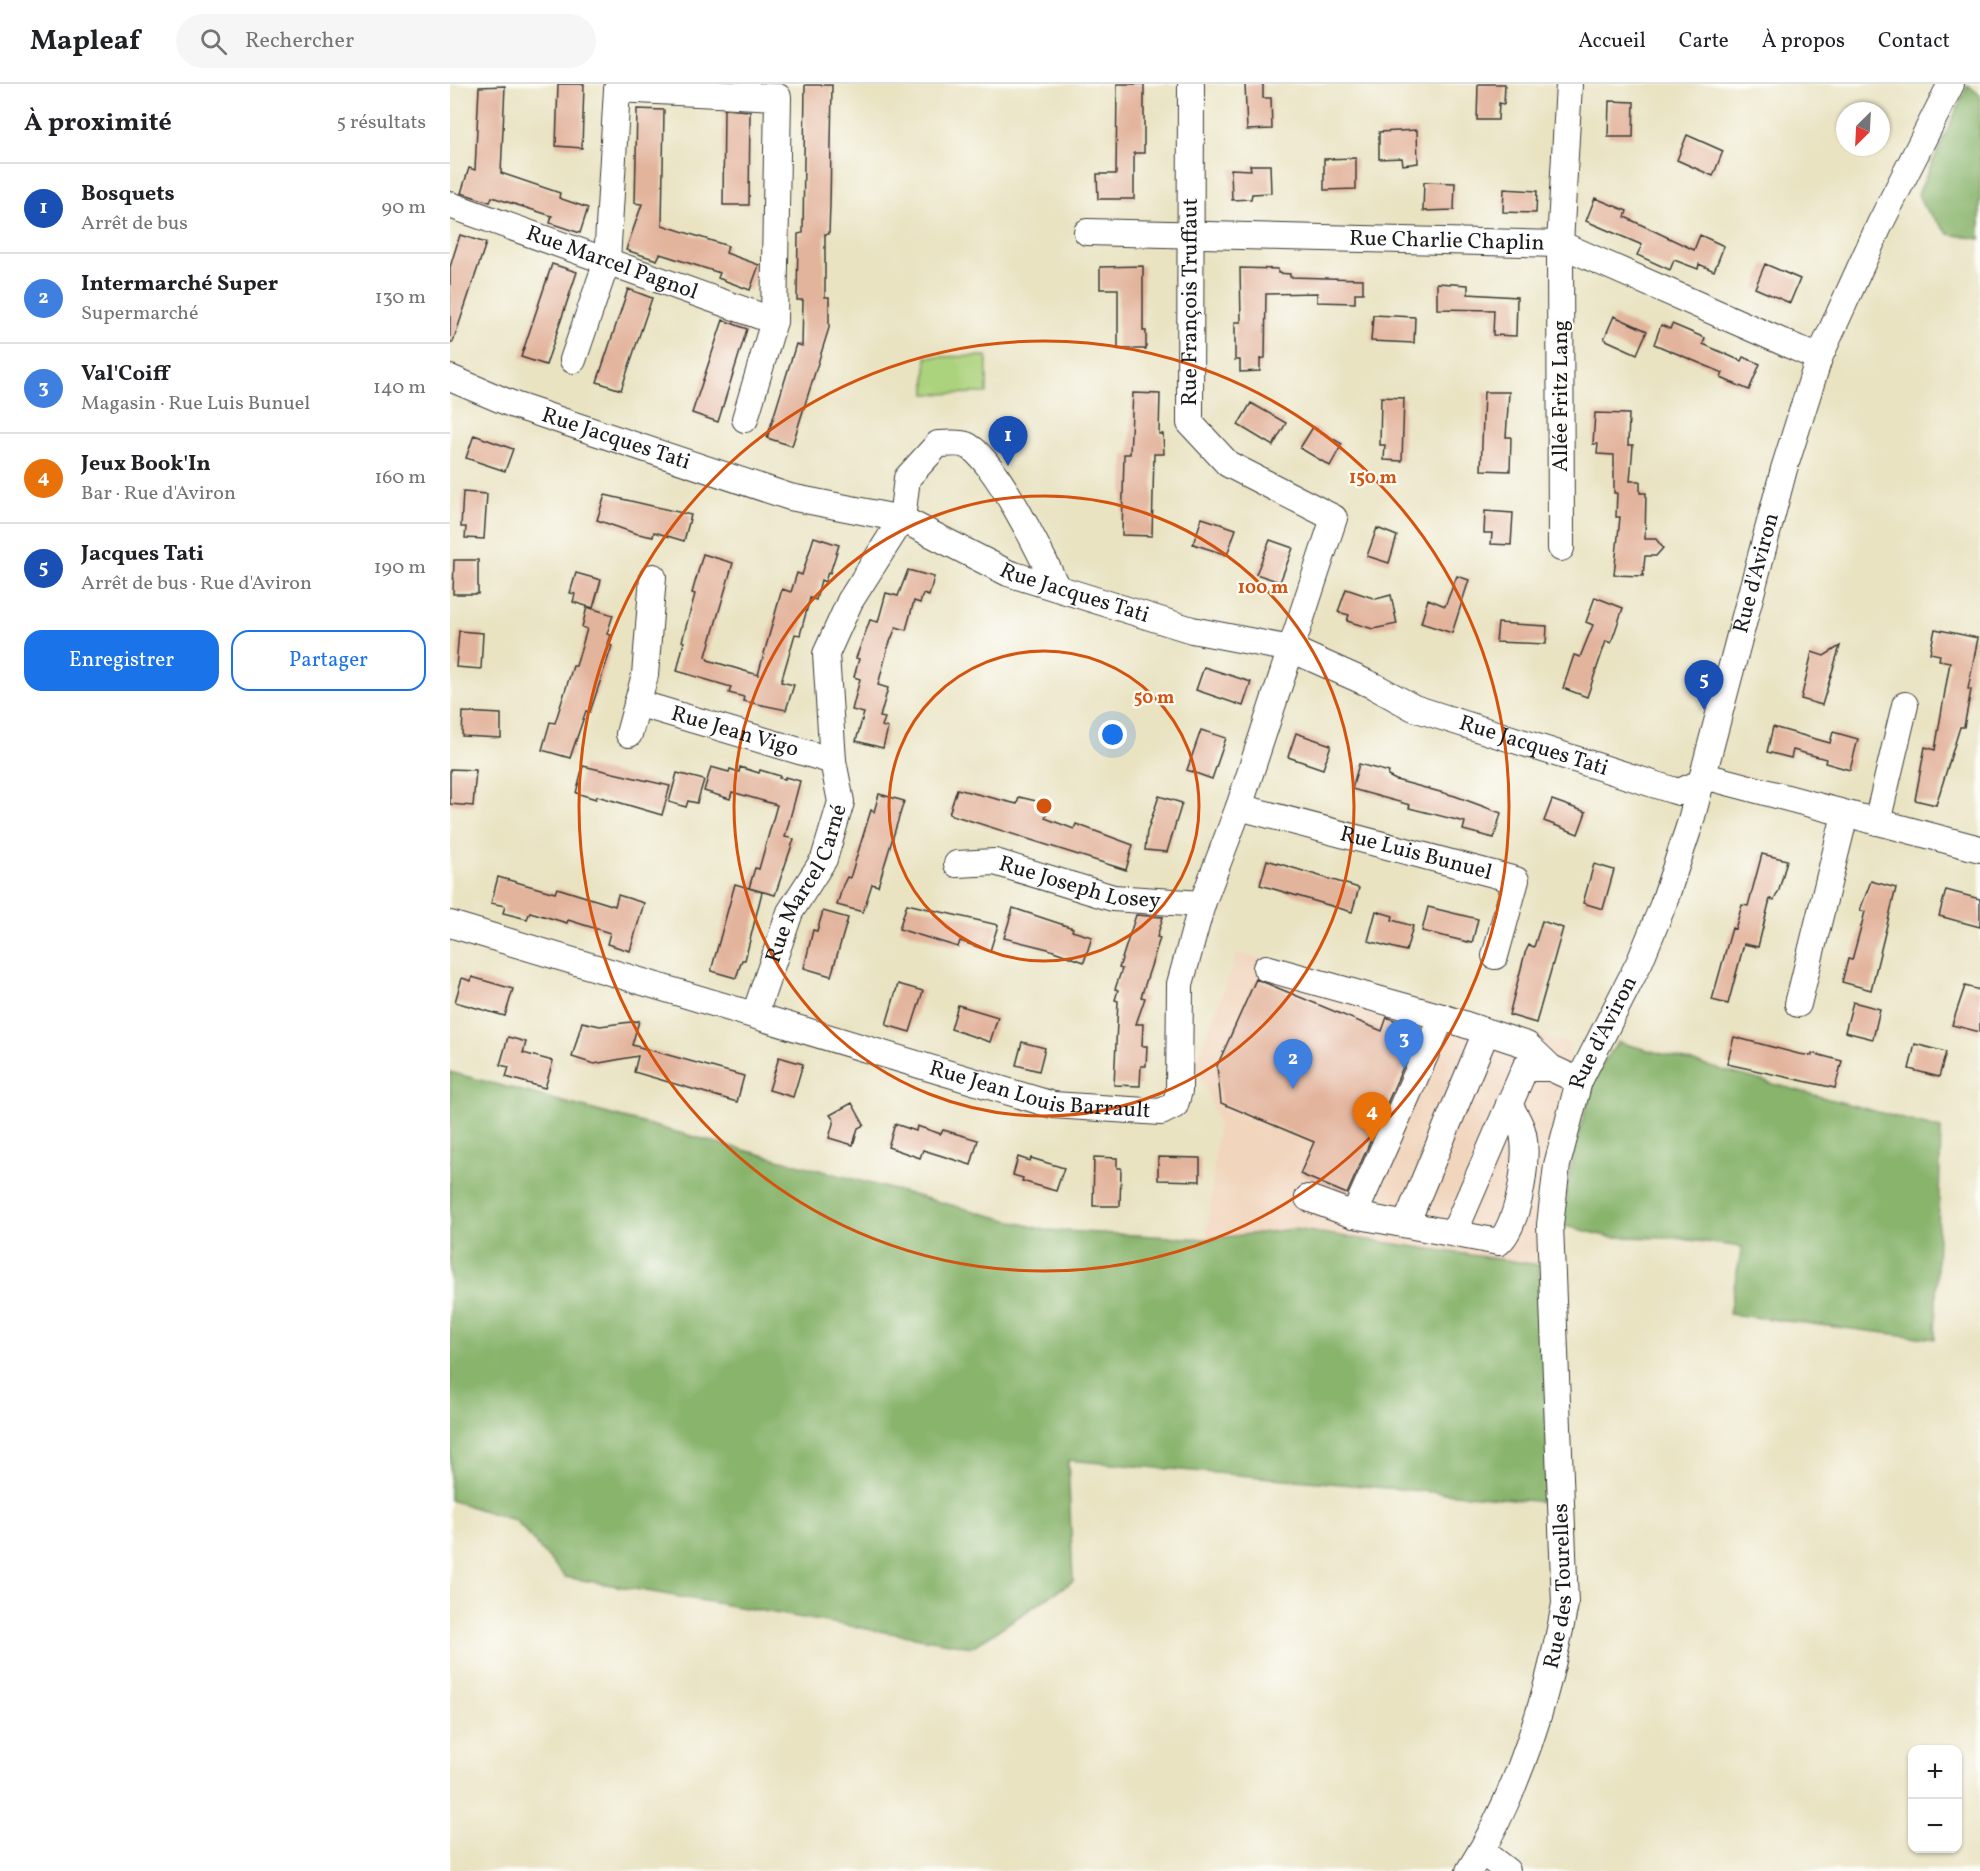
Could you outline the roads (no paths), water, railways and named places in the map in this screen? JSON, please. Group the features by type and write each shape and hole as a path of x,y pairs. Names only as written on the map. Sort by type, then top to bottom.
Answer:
{"street":[{"name":"Rue François Truffaut","path":"1191,84 1190,423 1228,464 1334,518 1291,649"},
{"name":"Allée Fritz Lang","path":"1561,548 1560,243 1569,84"},
{"name":"Rue d'Aviron","path":"1554,1284 1550,1225 1554,1184 1579,1081 1640,961 1663,905 1690,824 1784,469 1820,358 1880,224 1951,84"},
{"path":"573,360 607,261 617,89 778,97 774,321 745,419"},
{"name":"Rue Marcel Pagnol","path":"450,205 774,321"},
{"name":"Rue Charlie Chaplin","path":"1087,232 1560,243 1820,358"},
{"name":"Rue Jacques Tati","path":"450,378 514,405 790,497 902,519 1008,573 1192,630 1291,649 1374,686 1413,708 1672,790 1679,792 1712,778 1980,849"},
{"path":"902,519 907,478 938,444 966,445 982,458 1003,489 1036,542 1056,586"},
{"name":"Rue Marcel Carné","path":"755,1014 790,912 824,859 841,802 833,761 826,654 850,601 902,519"},
{"path":"629,734 645,675 652,577"},
{"name":"Rue Jean Louis Barrault","path":"450,924 1053,1105 1161,1112 1174,1105 1179,1091 1180,984 1202,904 1239,807 1291,649"},
{"name":"Rue Jean Vigo","path":"637,704 833,761"},
{"path":"1877,822 1905,705"},
{"name":"Rue Luis Bunuel","path":"1239,807 1516,880 1495,956"},
{"path":"1798,1004 1845,815"},
{"name":"Rue Joseph Losey","path":"957,864 995,862 1113,898 1202,904"},
{"path":"1266,968 1442,1017 1527,1045 1551,1068 1579,1081"},
{"path":"1354,1215 1442,1017"},
{"path":"1406,1224 1486,1032"},
{"path":"1454,1233 1525,1068 1551,1068"},
{"path":"1308,1198 1354,1215 1499,1242 1507,1235 1522,1192 1522,1131 1509,1104"},
{"name":"Rue des Tourelles","path":"1475,1861 1524,1756 1542,1707 1556,1655 1564,1604 1554,1284"},
{"path":"1475,1861 1507,1871"}],"place":[{"name":"Bosquets","path":"1008,466"},
{"name":"Jacques Tati","path":"1704,710"},
{"name":"Val'Coiff","path":"1404,1069"},
{"name":"Intermarché Super","path":"1293,1089"},
{"name":"Jeux Book'In","path":"1372,1142"}]}
